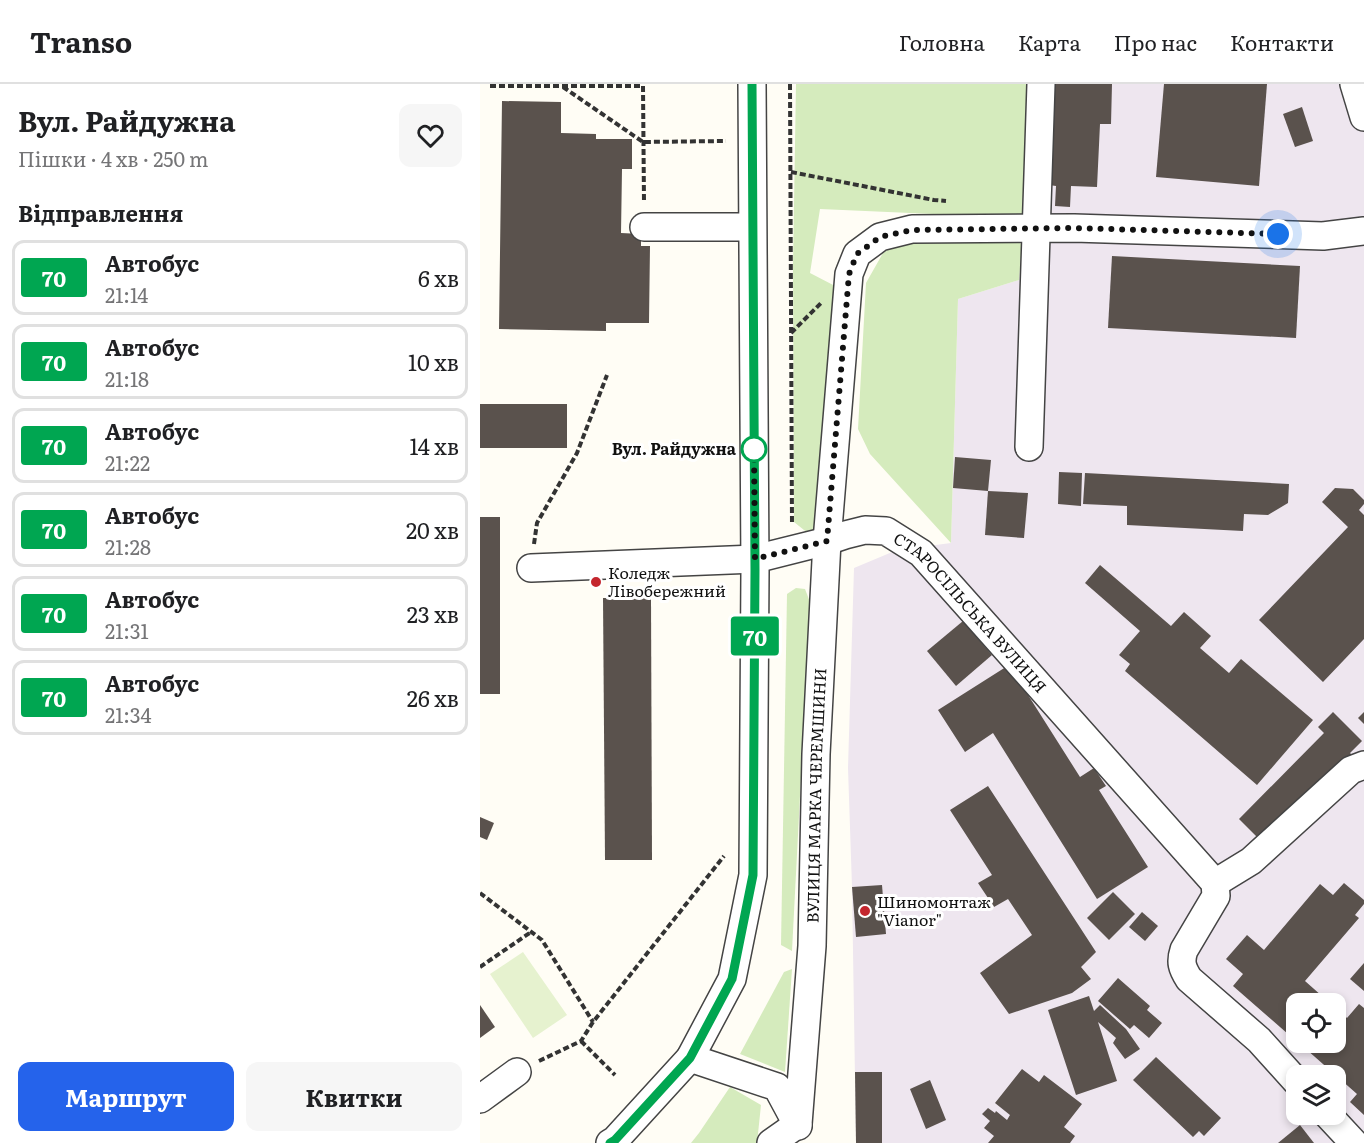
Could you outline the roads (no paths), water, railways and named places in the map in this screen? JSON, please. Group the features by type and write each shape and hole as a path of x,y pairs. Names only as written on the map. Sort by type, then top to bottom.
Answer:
{"street":[{"path":"610,1143 690,1058 732,979 753,875 755,559 752,84"},
{"path":"1029,447 1041,84"},
{"path":"1354,84 1364,117"},
{"path":"644,227 752,227"},
{"path":"531,568 755,559 827,541 849,274 857,254 880,237 912,230 1037,228 1323,236 1364,231"},
{"name":"СТАРОСІЛЬСЬКА ВУЛИЦЯ","path":"827,541 865,530 886,531 921,553 1215,883"},
{"name":"ВУЛИЦЯ МАРКА ЧЕРЕМШИНИ","path":"798,1134 812,946 816,753 827,541"},
{"path":"1286,1070 1259,1040 1189,979 1183,970 1181,960 1184,950 1216,896 1215,883 1251,861 1351,770 1364,765"},
{"path":"690,1058 777,1087 798,1134 771,1143"},
{"path":"480,1099 517,1072"},
{"path":"1337,1125 1354,1143"}],"place":[{"name":"Вул. Райдужна","path":"754,449"},
{"name":"Коледж Лівобережний","path":"596,582"},
{"name":"Шиномонтаж \"Vianor\"","path":"865,911"}]}
